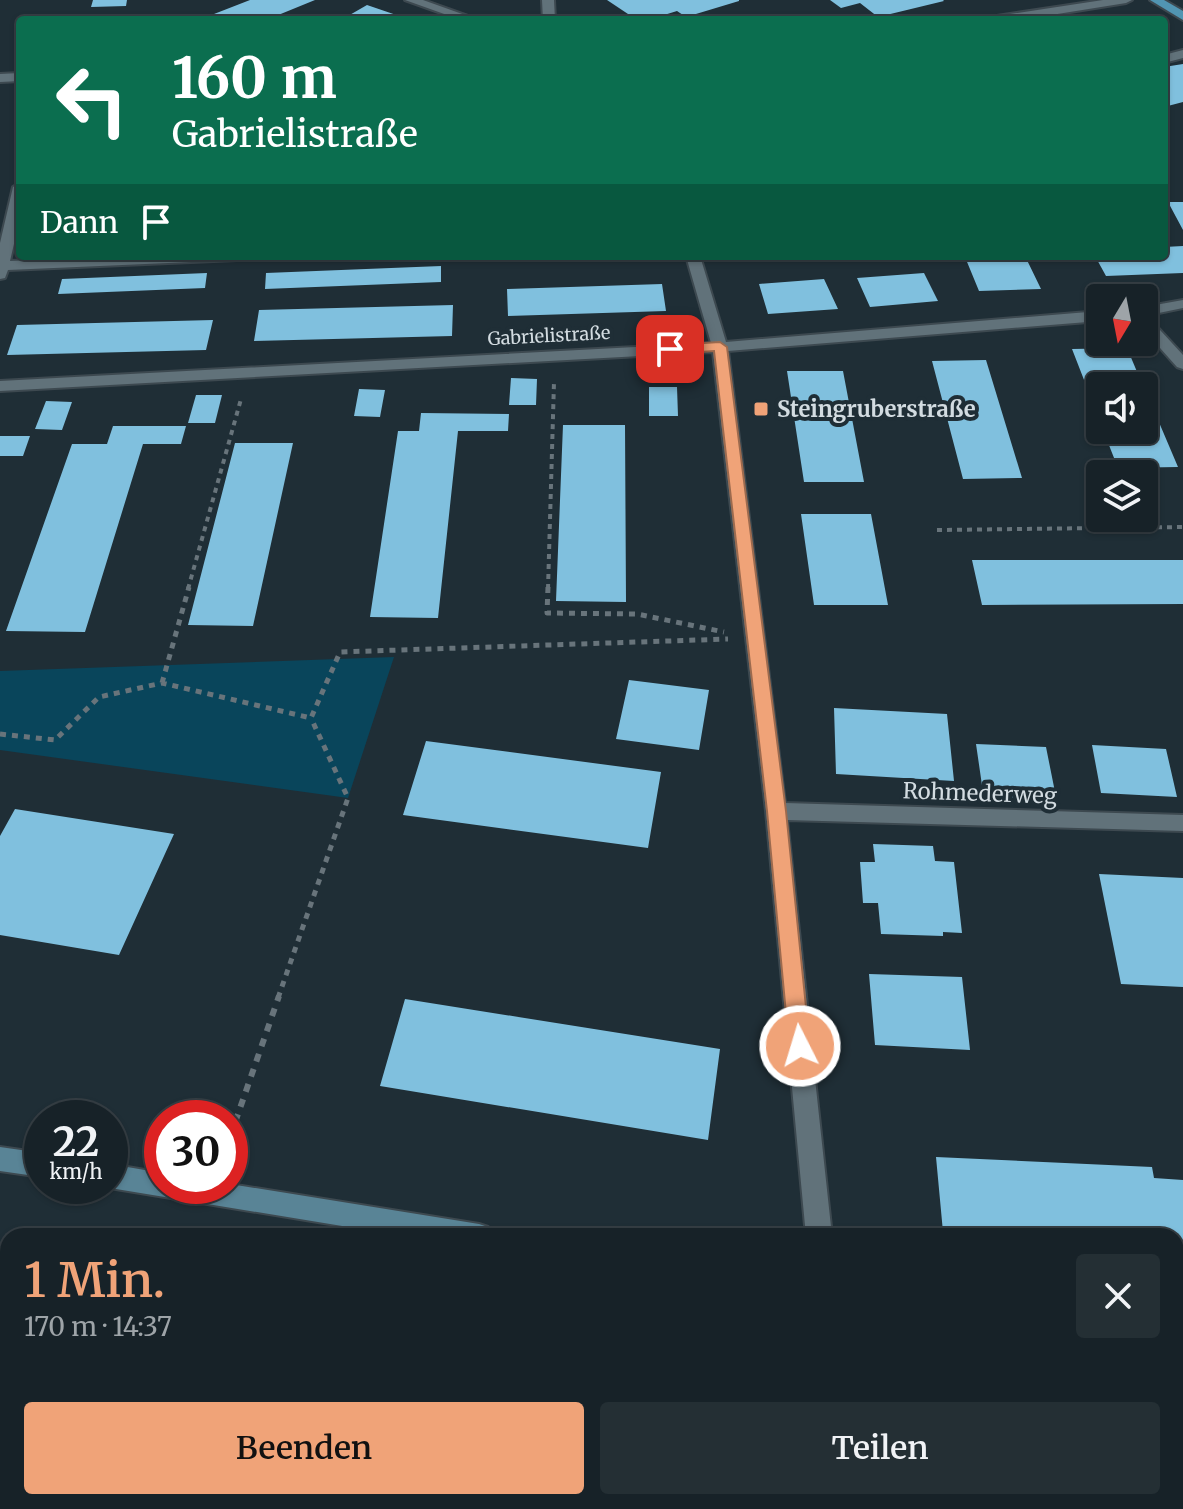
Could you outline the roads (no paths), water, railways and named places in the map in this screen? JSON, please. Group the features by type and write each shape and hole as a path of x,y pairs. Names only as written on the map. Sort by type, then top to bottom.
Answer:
{"main road":[{"path":"1156,0 1183,16"}],"street":[{"path":"411,0 461,16"},
{"path":"1023,16 1126,0"},
{"path":"16,204 1,270 170,260"},
{"path":"694,260 720,347 776,811 818,1228"},
{"path":"1158,309 1183,304"},
{"name":"Gabrielistraße","path":"0,386 720,347 1086,317"},
{"path":"1158,336 1183,364"},
{"name":"Rohmederweg","path":"776,811 1183,823"},
{"path":"0,1159 24,1162"},
{"path":"248,1199 430,1228"}],"place":[{"name":"Steingruberstraße","path":"761,409"}]}
